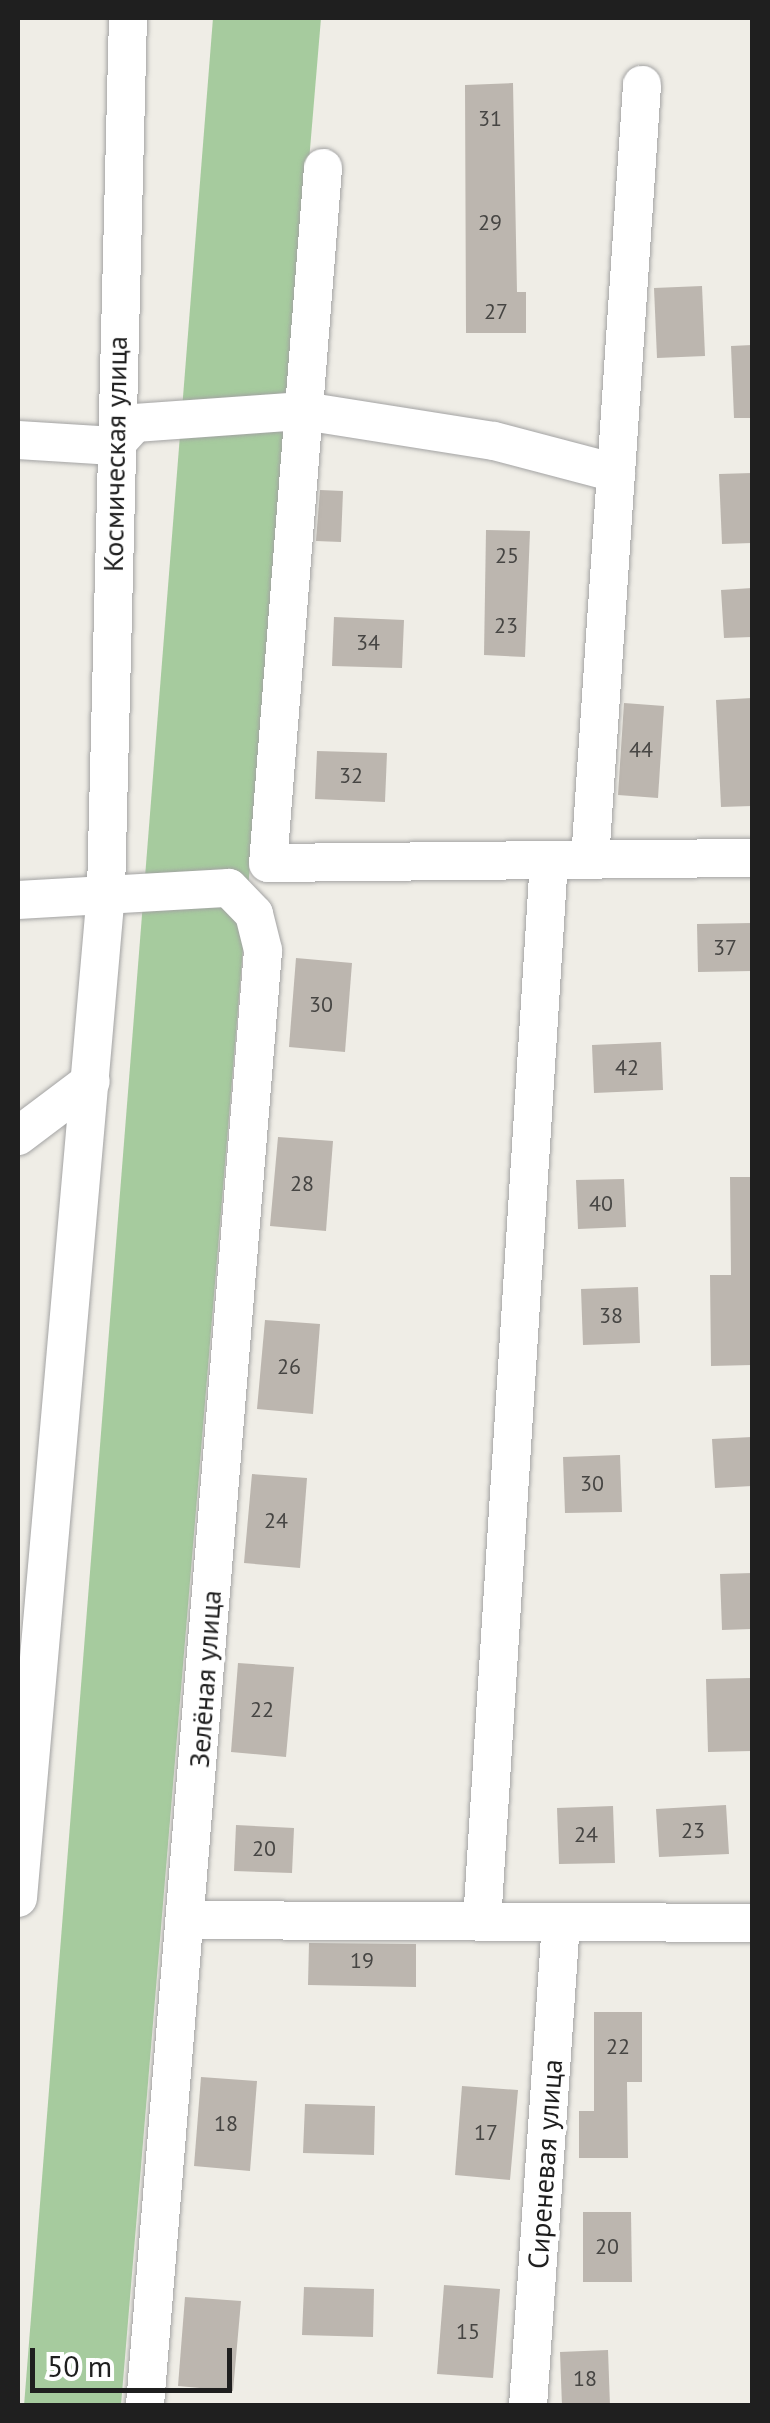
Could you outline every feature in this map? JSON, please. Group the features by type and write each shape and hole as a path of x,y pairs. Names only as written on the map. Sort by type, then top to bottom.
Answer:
{"street":[{"name":"Космическая улица","path":"18,1898 106,892 114,446 128,18"},
{"path":"590,860 642,85"},
{"path":"254,914 268,863 323,168"},
{"path":"18,440 114,446 134,423 304,411 494,442 616,474"},
{"path":"268,863 752,858"},
{"path":"482,1922 549,860"},
{"path":"18,900 106,892 230,888 254,914"},
{"name":"Зелёная улица","path":"145,2406 262,951 254,914"},
{"path":"18,1136 91,1081"},
{"path":"186,1920 752,1923"},
{"name":"Сиреневая улица","path":"528,2406 561,1922"}],"green space":[{"path":"213,18 321,18 121,2405 24,2406"}],"building":[{"path":"513,83 517,292 526,292 526,333 466,333 465,85"},
{"path":"702,286 705,356 657,358 654,288"},
{"path":"752,345 752,418 734,418 731,346"},
{"path":"752,473 752,543 722,544 719,474"},
{"path":"320,490 343,491 341,542 316,541"},
{"path":"486,530 530,531 525,657 484,655"},
{"path":"752,588 752,637 724,638 721,590"},
{"path":"334,617 404,620 402,668 332,666"},
{"path":"752,698 752,806 721,807 716,700"},
{"path":"624,703 664,706 658,798 618,795"},
{"path":"317,751 387,753 385,802 315,799"},
{"path":"752,923 752,971 698,972 697,924"},
{"path":"296,958 352,963 345,1052 289,1047"},
{"path":"661,1042 663,1090 594,1093 592,1045"},
{"path":"278,1137 333,1141 326,1231 270,1226"},
{"path":"730,1177 752,1177 752,1365 711,1366 710,1275 731,1275"},
{"path":"624,1179 626,1227 578,1229 576,1180"},
{"path":"638,1287 640,1343 583,1345 581,1289"},
{"path":"265,1320 320,1324 313,1414 257,1409"},
{"path":"752,1437 752,1486 715,1488 712,1439"},
{"path":"620,1455 622,1512 565,1513 563,1457"},
{"path":"252,1474 307,1478 300,1568 244,1563"},
{"path":"752,1573 752,1629 722,1630 720,1574"},
{"path":"238,1663 294,1667 286,1757 231,1752"},
{"path":"752,1678 752,1751 708,1752 706,1679"},
{"path":"726,1805 729,1854 659,1857 656,1809"},
{"path":"613,1806 615,1863 559,1864 557,1808"},
{"path":"236,1825 294,1828 292,1873 234,1871"},
{"path":"309,1943 416,1944 416,1987 308,1985"},
{"path":"594,2012 642,2012 642,2082 627,2082 628,2158 579,2158 579,2111 594,2111"},
{"path":"201,2077 257,2081 250,2171 194,2166"},
{"path":"462,2086 518,2090 510,2180 455,2175"},
{"path":"305,2104 375,2106 374,2155 303,2153"},
{"path":"583,2212 631,2212 632,2282 583,2282"},
{"path":"444,2285 500,2289 493,2378 437,2374"},
{"path":"304,2287 374,2289 373,2337 302,2335"},
{"path":"185,2297 241,2301 233,2391 178,2386"},
{"path":"608,2350 610,2406 562,2406 560,2352"}]}
